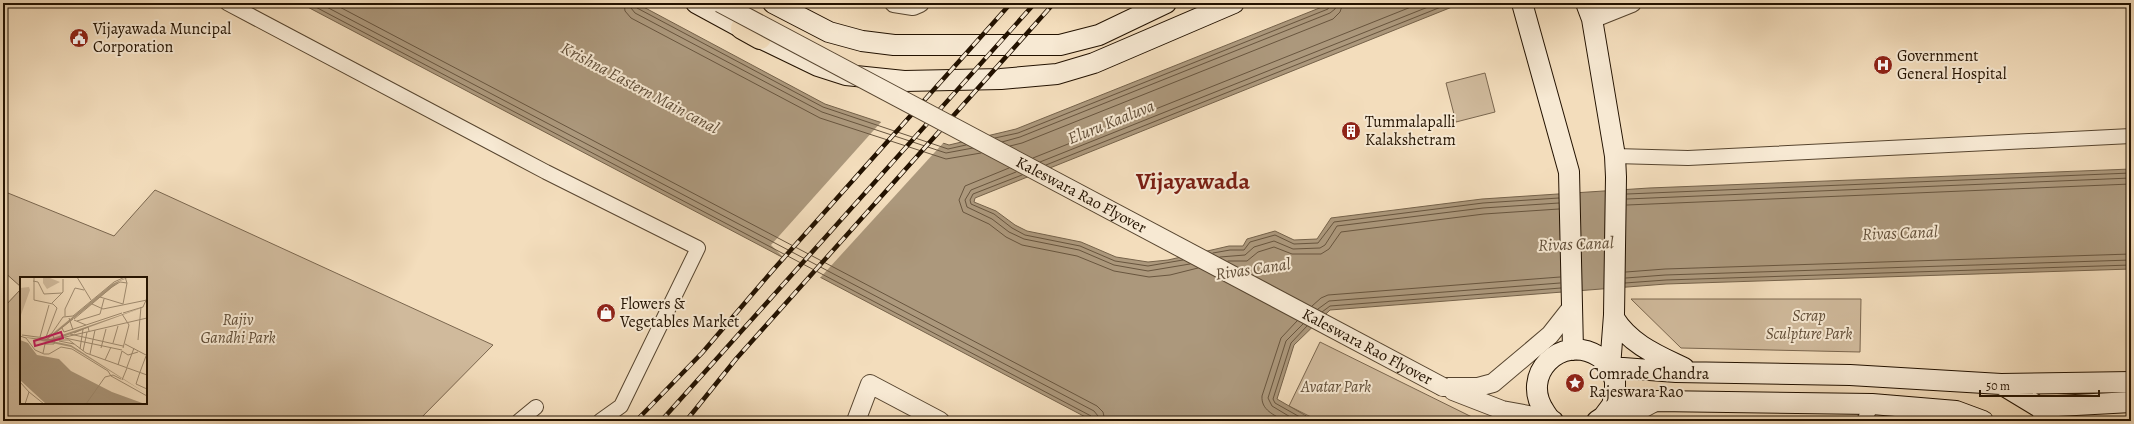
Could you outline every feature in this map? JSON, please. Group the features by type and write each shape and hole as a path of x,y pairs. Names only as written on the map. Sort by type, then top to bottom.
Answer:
{"main road":[{"path":"696,3 751,33 818,66 846,75 904,81 1001,79 1057,74 1094,63 1234,3"},
{"path":"773,3 829,32 862,41 894,45 1060,45 1099,36 1166,3"},
{"path":"1522,3 1569,172 1572,313 1565,352"},
{"path":"1589,11 1615,156 1614,316 1610,367 1614,381 1616,413"},
{"path":"1614,316 1622,330 1630,339 1658,356 1692,372"},
{"path":"1550,420 1539,404 1536,387 1540,370 1549,360 1565,352 1586,351 1599,357 1610,367 1692,372 1850,375 2001,384 2131,382"},
{"path":"2001,384 2041,416 2131,402"},
{"path":"1597,421 1603,417 1657,401 1868,412 1956,411 1983,421"}],"street":[{"path":"227,3 546,172 698,248 621,406 600,421"},
{"name":"Kaleswara Rao Flyover","path":"720,3 1443,387 1522,418 1550,420"},
{"path":"894,3 913,6 920,3"},
{"path":"1589,11 1632,3"},
{"path":"1615,156 1688,158 2131,136"},
{"path":"1493,383 1550,335 1572,313"},
{"path":"1443,387 1478,387 1493,383 1565,352"},
{"path":"856,421 870,384 940,421"},
{"path":"519,421 536,406"}],"green space":[{"path":"1485,73 1495,112 1456,122 1446,83"},
{"name":"Rajiv Gandhi Park","path":"155,190 493,345 418,421 3,421 3,308 20,290 20,404 147,404 147,277 20,277 20,286 3,271 3,191 114,236"},
{"name":"Scrap Sculpture Park","path":"1631,299 1861,299 1860,352 1681,348"},
{"name":"Avatar Park","path":"1320,342 1480,421 1319,421 1289,406"}],"water":[{"path":"300,3 636,3 825,104 949,145 1016,129 1332,3 1462,3 975,198 974,202 996,211 1015,225 1027,231 1081,242 1116,257 1148,262 1168,260 1229,246 1243,246 1247,239 1275,231 1294,240 1317,239 1331,218 1482,199 1649,188 2131,169 2131,269 1666,284 1330,310 1294,345 1277,399 1315,421 1093,421"}],"pier":[{"path":"882,121 945,141 819,279 789,263 771,245"}],"railway":[{"path":"636,421 702,353 773,270 1011,3"},
{"path":"661,421 1035,3"},
{"path":"686,421 736,359 1054,3"}],"place":[{"name":"Vijayawada Muncipal Corporation","path":"79,38"},
{"name":"Government General Hospital","path":"1883,65"},
{"name":"Tummalapalli Kalakshetram","path":"1351,131"},
{"name":"Flowers & Vegetables Market","path":"606,313"},
{"name":"Comrade Chandra Rajeswara Rao","path":"1575,383"}],"district":[{"name":"Vijayawada","path":"1193,181"}],"water label":[{"name":"Krishna Eastern Main canal","path":"640,88"},
{"name":"Eluru Kaaluva","path":"1111,122"},
{"name":"Rivas Canal","path":"1900,233"},
{"name":"Rivas Canal","path":"1576,244"},
{"name":"Rivas Canal","path":"1253,269"}]}
